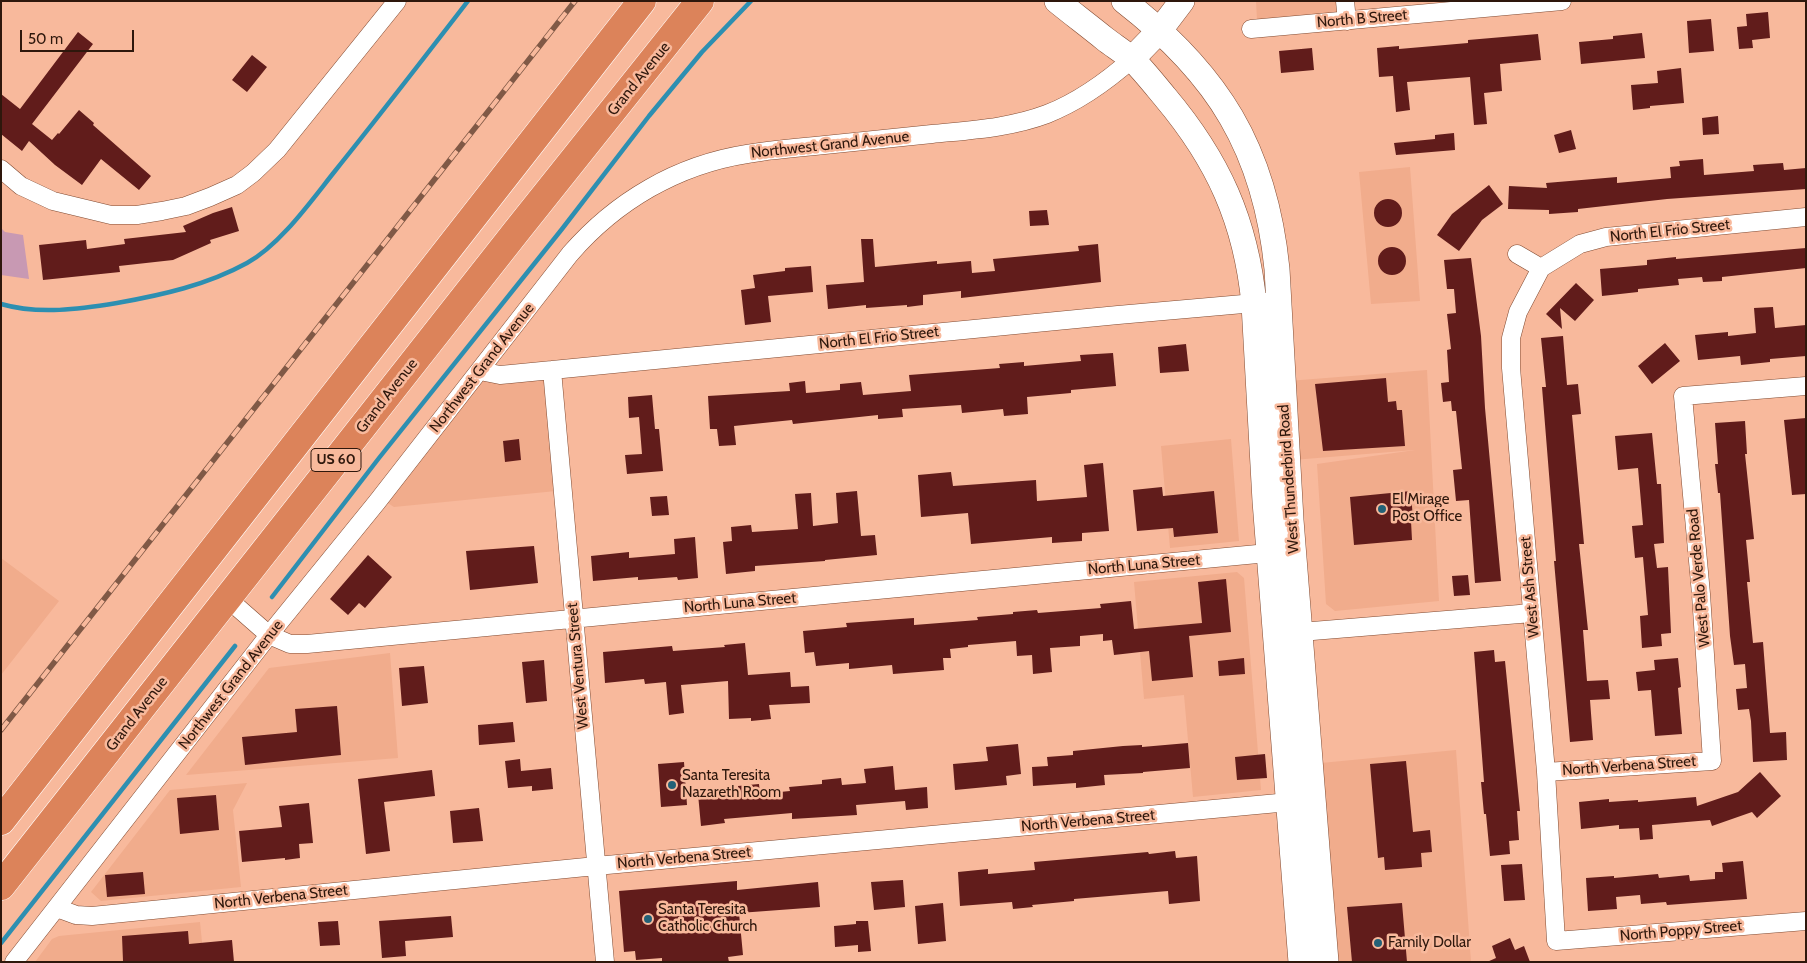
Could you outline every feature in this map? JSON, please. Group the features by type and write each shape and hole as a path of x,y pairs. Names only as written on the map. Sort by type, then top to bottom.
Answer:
{"highway":[{"name":"US 60","path":"1,821 642,1"},
{"name":"Grand Avenue","path":"1,886 700,1"}],"main road":[{"name":"West Thunderbird Road","path":"1057,1 1132,59 1180,114 1220,177 1235,211 1245,248 1254,304 1268,553 1301,962"},
{"name":"West Thunderbird Road","path":"1124,1 1160,30 1200,71 1214,91 1236,127 1258,174 1273,234 1286,445 1326,962"},
{"path":"1132,59 1160,30 1182,1"}],"street":[{"path":"1,169 21,186 53,201 112,215 137,215 162,211 186,206 210,197 236,185 253,173 277,150 397,1"},
{"path":"1345,1 1346,20"},
{"name":"North B Street","path":"1251,29 1562,1"},
{"name":"Northwest Grand Avenue","path":"14,962 570,254 615,210 663,180 708,163 747,154 985,129 1026,121 1047,114 1086,96 1109,80 1132,59"},
{"name":"North El Frio Street","path":"1541,268 1580,244 1606,237 1806,217"},
{"path":"1518,254 1541,268"},
{"name":"West Ash Street","path":"1541,268 1518,312 1511,338 1510,368 1546,772 1556,941"},
{"name":"North El Frio Street","path":"480,371 500,375 1278,301"},
{"name":"West Ventura Street","path":"552,370 605,962"},
{"name":"West Palo Verde Road","path":"1712,761 1701,594 1683,396 1806,386"},
{"name":"North Luna Street","path":"228,599 269,635 290,644 307,644 1268,553"},
{"path":"1275,634 1532,613"},
{"name":"North Verbena Street","path":"1546,772 1712,761"},
{"name":"North Verbena Street","path":"57,908 76,915 92,916 596,866 1313,800"},
{"name":"North Poppy Street","path":"1556,941 1806,921"}],"shaded area":[{"path":"1256,1 1337,1 1339,14 1257,20"},
{"path":"1410,167 1420,301 1371,304 1359,172"},
{"path":"1,228 5,232 23,235 29,279 1,275"},
{"path":"1427,370 1439,601 1335,611 1326,604 1317,464 1415,450 1293,460 1288,381"},
{"path":"547,375 556,491 394,507 383,500 480,379"},
{"path":"1231,439 1239,541 1170,548 1161,446"},
{"path":"1,558 59,601 1,675"},
{"path":"1237,572 1244,578 1261,790 1193,797 1184,695 1144,699 1134,582"},
{"path":"390,653 398,758 186,775 269,668"},
{"path":"1456,750 1471,962 1336,962 1321,763"},
{"path":"247,783 233,810 241,887 101,901 91,892 170,790"},
{"path":"200,922 204,962 35,962 52,939 59,936"}],"building":[{"path":"1768,12 1770,38 1752,40 1753,48 1739,49 1737,27 1747,26 1746,14"},
{"path":"1711,19 1714,51 1689,53 1687,21"},
{"path":"78,32 93,44 32,124 52,140 79,110 94,123 93,125 151,176 139,190 101,159 82,185 55,165 29,141 22,151 1,134 1,94 20,109"},
{"path":"1642,33 1645,58 1581,64 1579,42 1613,39 1613,36"},
{"path":"1538,34 1541,60 1500,64 1502,91 1484,93 1487,124 1474,125 1470,77 1407,82 1410,110 1396,112 1393,76 1379,77 1377,48 1399,46 1399,49 1468,43 1468,40"},
{"path":"1312,48 1314,70 1281,73 1279,51"},
{"path":"252,55 267,67 247,92 232,80"},
{"path":"1681,68 1684,103 1650,106 1650,108 1633,110 1631,85 1658,83 1657,71"},
{"path":"1718,116 1719,134 1703,135 1702,118"},
{"path":"1571,130 1576,149 1559,153 1554,135"},
{"path":"1454,133 1455,150 1396,155 1394,143 1435,139 1435,135"},
{"path":"1703,159 1704,175 1754,171 1753,165 1783,163 1784,170 1806,168 1806,189 1667,199 1578,209 1578,212 1549,214 1549,210 1508,209 1509,186 1547,188 1546,183 1617,177 1617,183 1671,178 1670,167 1680,166 1679,161"},
{"path":"1489,185 1503,204 1482,220 1459,251 1437,235 1452,214"},
{"path":"1388,199 1398,203 1402,213 1398,223 1388,227 1378,223 1374,213 1378,203"},
{"path":"232,207 239,231 210,240 211,243 173,260 119,266 120,272 43,280 39,245 86,240 87,249 125,244 124,239 186,232 183,226"},
{"path":"1047,210 1049,225 1030,226 1029,211"},
{"path":"861,239 873,239 875,267 937,261 937,264 971,261 972,273 995,271 993,259 1079,251 1078,246 1098,244 1101,282 961,298 961,291 923,295 923,305 907,307 907,305 866,308 866,305 828,309 826,285 864,282"},
{"path":"1392,247 1402,251 1406,261 1402,271 1392,275 1382,271 1378,261 1382,251"},
{"path":"1806,248 1806,268 1722,277 1722,281 1703,282 1702,277 1678,279 1679,285 1638,289 1638,292 1602,296 1600,269 1647,265 1647,260 1676,257 1676,259"},
{"path":"1471,258 1481,336 1485,408 1501,581 1475,583 1469,500 1456,501 1453,470 1462,469 1456,411 1452,411 1451,401 1443,402 1441,383 1449,382 1447,350 1451,349 1447,314 1456,313 1454,289 1447,289 1444,260"},
{"path":"811,266 813,292 768,296 771,322 745,325 741,290 755,288 753,275 785,271 785,268"},
{"path":"1576,283 1594,300 1575,321 1560,308 1562,329 1546,314"},
{"path":"1773,307 1775,328 1806,325 1806,356 1770,359 1770,362 1741,365 1740,356 1698,360 1695,335 1728,332 1728,336 1756,333 1754,308"},
{"path":"1563,336 1567,385 1578,384 1581,414 1572,415 1584,544 1579,544 1588,630 1583,630 1587,681 1608,680 1610,699 1590,700 1593,740 1570,742 1554,561 1556,561 1542,387 1546,387 1541,338"},
{"path":"1665,343 1680,361 1652,384 1638,366"},
{"path":"1186,344 1189,371 1160,373 1158,347"},
{"path":"1113,353 1116,386 1071,390 1071,393 1027,397 1028,414 1004,416 1003,409 962,413 961,405 902,409 903,417 878,419 878,415 793,424 792,420 734,426 736,445 719,446 717,429 710,429 708,396 790,391 789,383 805,381 806,393 840,390 840,384 861,382 863,395 911,391 909,375 1000,368 999,364 1024,362 1024,366 1081,361 1080,355"},
{"path":"1386,378 1388,402 1396,401 1397,410 1402,410 1405,446 1323,451 1315,384"},
{"path":"652,395 655,429 659,429 663,471 627,474 625,455 642,454 639,417 629,418 628,397"},
{"path":"1806,418 1806,494 1792,495 1784,420"},
{"path":"1745,421 1747,454 1745,454 1754,539 1746,540 1750,582 1747,582 1753,643 1763,642 1770,733 1786,732 1787,760 1753,762 1749,709 1738,710 1736,689 1747,688 1745,664 1734,665 1730,636 1720,493 1718,493 1715,464 1718,464 1715,423"},
{"path":"1652,433 1657,484 1661,484 1664,543 1654,544 1657,568 1668,567 1671,633 1661,634 1662,646 1642,648 1640,616 1648,615 1643,557 1635,558 1632,526 1643,525 1638,468 1618,470 1615,436"},
{"path":"519,439 521,460 505,462 503,441"},
{"path":"1103,463 1109,531 1082,533 1082,541 1052,543 1052,537 971,544 968,513 921,517 918,475 951,472 953,486 1036,480 1037,501 1087,497 1084,465"},
{"path":"1162,487 1163,496 1214,491 1218,533 1174,537 1173,528 1137,531 1133,490"},
{"path":"857,491 861,536 875,535 877,555 755,566 755,571 726,574 723,542 732,541 731,527 751,525 752,532 798,529 795,494 811,493 813,526 838,523 836,493"},
{"name":"El Mirage Post Office","path":"1411,491 1412,540 1354,545 1350,497"},
{"path":"667,496 669,515 652,516 650,497"},
{"path":"695,537 698,578 678,580 677,577 638,580 638,577 593,581 591,556 629,552 629,558 675,554 674,539"},
{"path":"534,546 538,583 470,590 466,551"},
{"path":"368,555 392,577 365,608 359,603 348,615 330,599"},
{"path":"1468,575 1470,595 1454,596 1452,576"},
{"path":"1226,579 1231,632 1189,636 1193,677 1152,681 1149,651 1114,655 1112,640 1103,641 1103,634 1080,636 1080,646 1050,648 1052,672 1033,674 1032,655 1017,656 1016,641 968,645 968,647 950,649 951,658 943,658 944,670 893,674 892,665 849,669 849,663 816,666 814,652 805,653 803,631 847,627 846,623 914,618 914,625 978,620 977,617 1013,614 1013,612 1037,610 1038,613 1101,608 1100,604 1131,601 1134,629 1202,623 1198,582"},
{"path":"745,643 748,675 790,672 791,687 809,686 810,703 769,705 771,719 751,721 751,718 729,719 728,681 681,685 684,713 669,715 666,682 645,684 644,679 605,683 603,652 672,646 673,651 725,647 724,645"},
{"path":"1494,650 1495,662 1505,661 1520,811 1517,811 1519,840 1509,841 1510,854 1490,856 1481,782 1484,782 1474,652"},
{"path":"1244,658 1245,674 1219,676 1218,661"},
{"path":"1678,658 1681,687 1678,688 1682,734 1655,736 1651,690 1638,691 1636,672 1655,670 1654,660"},
{"path":"544,660 547,701 526,703 522,662"},
{"path":"424,666 428,703 402,706 399,668"},
{"path":"337,706 341,755 245,765 242,737 297,732 295,709"},
{"path":"513,722 515,742 479,745 478,725"},
{"path":"1188,743 1190,768 1104,775 1105,785 1076,788 1076,783 1033,786 1032,767 1048,766 1047,757 1073,755 1073,751 1123,746 1142,745 1142,747"},
{"path":"1018,744 1021,774 1006,776 1007,785 955,790 953,764 988,761 986,747"},
{"path":"1265,754 1267,778 1237,780 1235,757"},
{"path":"520,759 521,771 551,768 553,789 532,791 532,786 508,788 505,761"},
{"path":"1406,761 1413,832 1430,830 1432,852 1421,853 1422,867 1385,870 1384,857 1378,858 1370,764"},
{"name":"Santa Teresita Nazareth Room","path":"684,762 687,805 661,807 658,764"},
{"path":"893,766 895,790 927,787 928,808 906,810 905,801 856,805 857,815 792,819 792,813 724,819 725,823 701,826 698,794 738,790 738,786 759,784 760,794 790,791 789,787 822,784 822,780 841,778 842,785 866,783 864,769"},
{"path":"432,770 435,796 384,802 390,851 366,854 358,779"},
{"path":"1760,772 1781,796 1757,818 1752,812 1712,826 1710,820 1652,825 1653,839 1640,840 1639,828 1619,829 1619,825 1581,829 1579,802 1609,799 1609,802 1638,800 1638,802 1696,797 1697,806 1738,792"},
{"path":"216,795 219,830 180,834 177,798"},
{"path":"309,803 313,843 299,844 300,858 242,862 239,831 282,827 279,806"},
{"path":"479,808 483,841 453,843 450,811"},
{"path":"1175,851 1176,858 1197,856 1200,901 1169,904 1168,891 1074,899 1074,901 1013,909 1012,902 960,906 958,872 988,869 988,874 1035,870 1034,862"},
{"path":"1743,861 1747,899 1667,905 1666,902 1641,904 1640,895 1616,897 1617,909 1588,911 1586,878 1614,876 1614,878 1658,874 1659,878 1689,875 1690,881 1715,879 1715,872 1723,872 1722,863"},
{"path":"1522,864 1525,900 1504,901 1501,865"},
{"path":"143,872 145,894 107,897 105,875"},
{"path":"903,880 905,907 874,910 871,882"},
{"path":"737,881 737,890 818,882 820,907 739,913 743,955 728,957 729,962 662,962 662,958 636,960 635,951 624,952 619,891"},
{"path":"943,903 946,941 918,944 915,906"},
{"name":"Family Dollar","path":"1402,903 1407,962 1352,962 1347,907"},
{"path":"451,916 453,937 405,941 406,956 382,958 379,921"},
{"path":"338,921 340,945 320,946 318,922"},
{"path":"856,921 868,921 871,951 858,952 858,945 835,947 834,926 856,924"},
{"path":"188,931 189,944 232,940 234,962 123,961 122,936"},
{"path":"1510,938 1515,950 1524,946 1530,962 1487,962 1496,958 1492,946"}],"waterway":[{"path":"1,304 30,309 59,310 134,300 200,283 247,263 283,234 305,209 468,1"},
{"path":"272,597 379,458 562,229 649,116 702,52 751,1"},
{"path":"1,943 235,646"}],"railway":[{"path":"1,730 575,1"}],"place":[{"name":"El Mirage Post Office","path":"1382,509"},
{"name":"Santa Teresita Nazareth Room","path":"672,785"},
{"name":"Santa Teresita Catholic Church","path":"648,919"},
{"name":"Family Dollar","path":"1378,943"}]}
